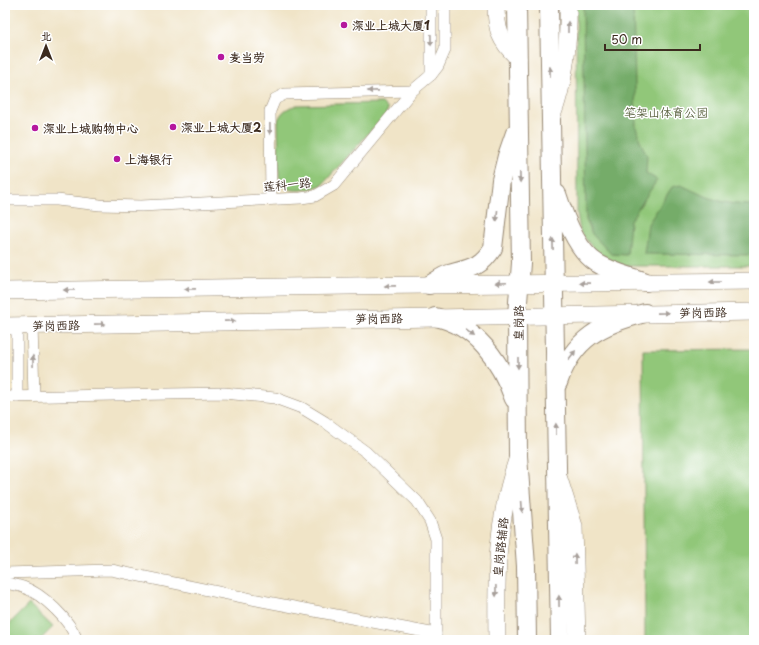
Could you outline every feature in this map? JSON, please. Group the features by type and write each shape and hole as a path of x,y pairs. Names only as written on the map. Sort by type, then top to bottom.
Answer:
{"highway":[{"name":"皇岗路","path":"517,5 521,264 517,316 518,456 526,566 528,640"},
{"path":"549,5 560,640"},
{"path":"429,285 447,274 473,268 487,257 494,248 501,180 507,156 518,124"},
{"path":"552,177 568,222 587,254 596,263 608,269 646,282"},
{"path":"555,390 561,373 570,357 584,341 601,328 620,319 645,313"},
{"path":"435,317 464,329 485,347 507,379 518,411"}],"main road":[{"path":"496,5 496,26 501,38 518,58"},
{"path":"551,120 559,96 566,64 568,5"},
{"path":"5,291 754,281"},
{"name":"笋岗西路","path":"18,325 517,316 554,314 754,312"},
{"name":"皇岗路辅路","path":"497,640 497,552 511,478 518,456"},
{"path":"557,462 560,482 574,526 577,640"}],"street":[{"path":"431,5 431,75"},
{"name":"莲科一路","path":"5,200 44,200 141,206 315,196 329,189 412,91 431,75 442,59 445,50 445,5"},
{"path":"271,199 270,111 275,99 285,94 412,91"},
{"path":"18,325 34,396"},
{"path":"17,397 18,325"},
{"path":"5,397 237,394 275,398 302,408 319,418 366,452 417,501 430,521 436,539 436,637 111,570 5,573"},
{"path":"5,582 24,588 54,607 75,634 77,640"}],"green space":[{"name":"笔架山体育公园","path":"576,5 754,5 754,266 626,266 604,262 580,232 577,213"},
{"path":"583,5 633,5 636,127 640,141 647,156 646,173 657,180 630,221 627,255 611,254 592,234 586,220"},
{"path":"382,103 388,109 386,114 322,185 310,189 297,190 285,187 281,183 279,176 278,120 285,110 297,105"},
{"path":"681,185 716,200 733,204 754,205 754,255 644,254 648,224 672,187"},
{"path":"754,349 754,640 645,640 643,350"},
{"path":"29,604 53,627 40,640 5,640 5,628"}],"place":[{"name":"深业上城大厦1","path":"344,25"},
{"name":"麦当劳","path":"221,57"},
{"name":"深业上城大厦2","path":"173,127"},
{"name":"深业上城购物中心","path":"35,128"},
{"name":"上海银行","path":"117,159"}]}
